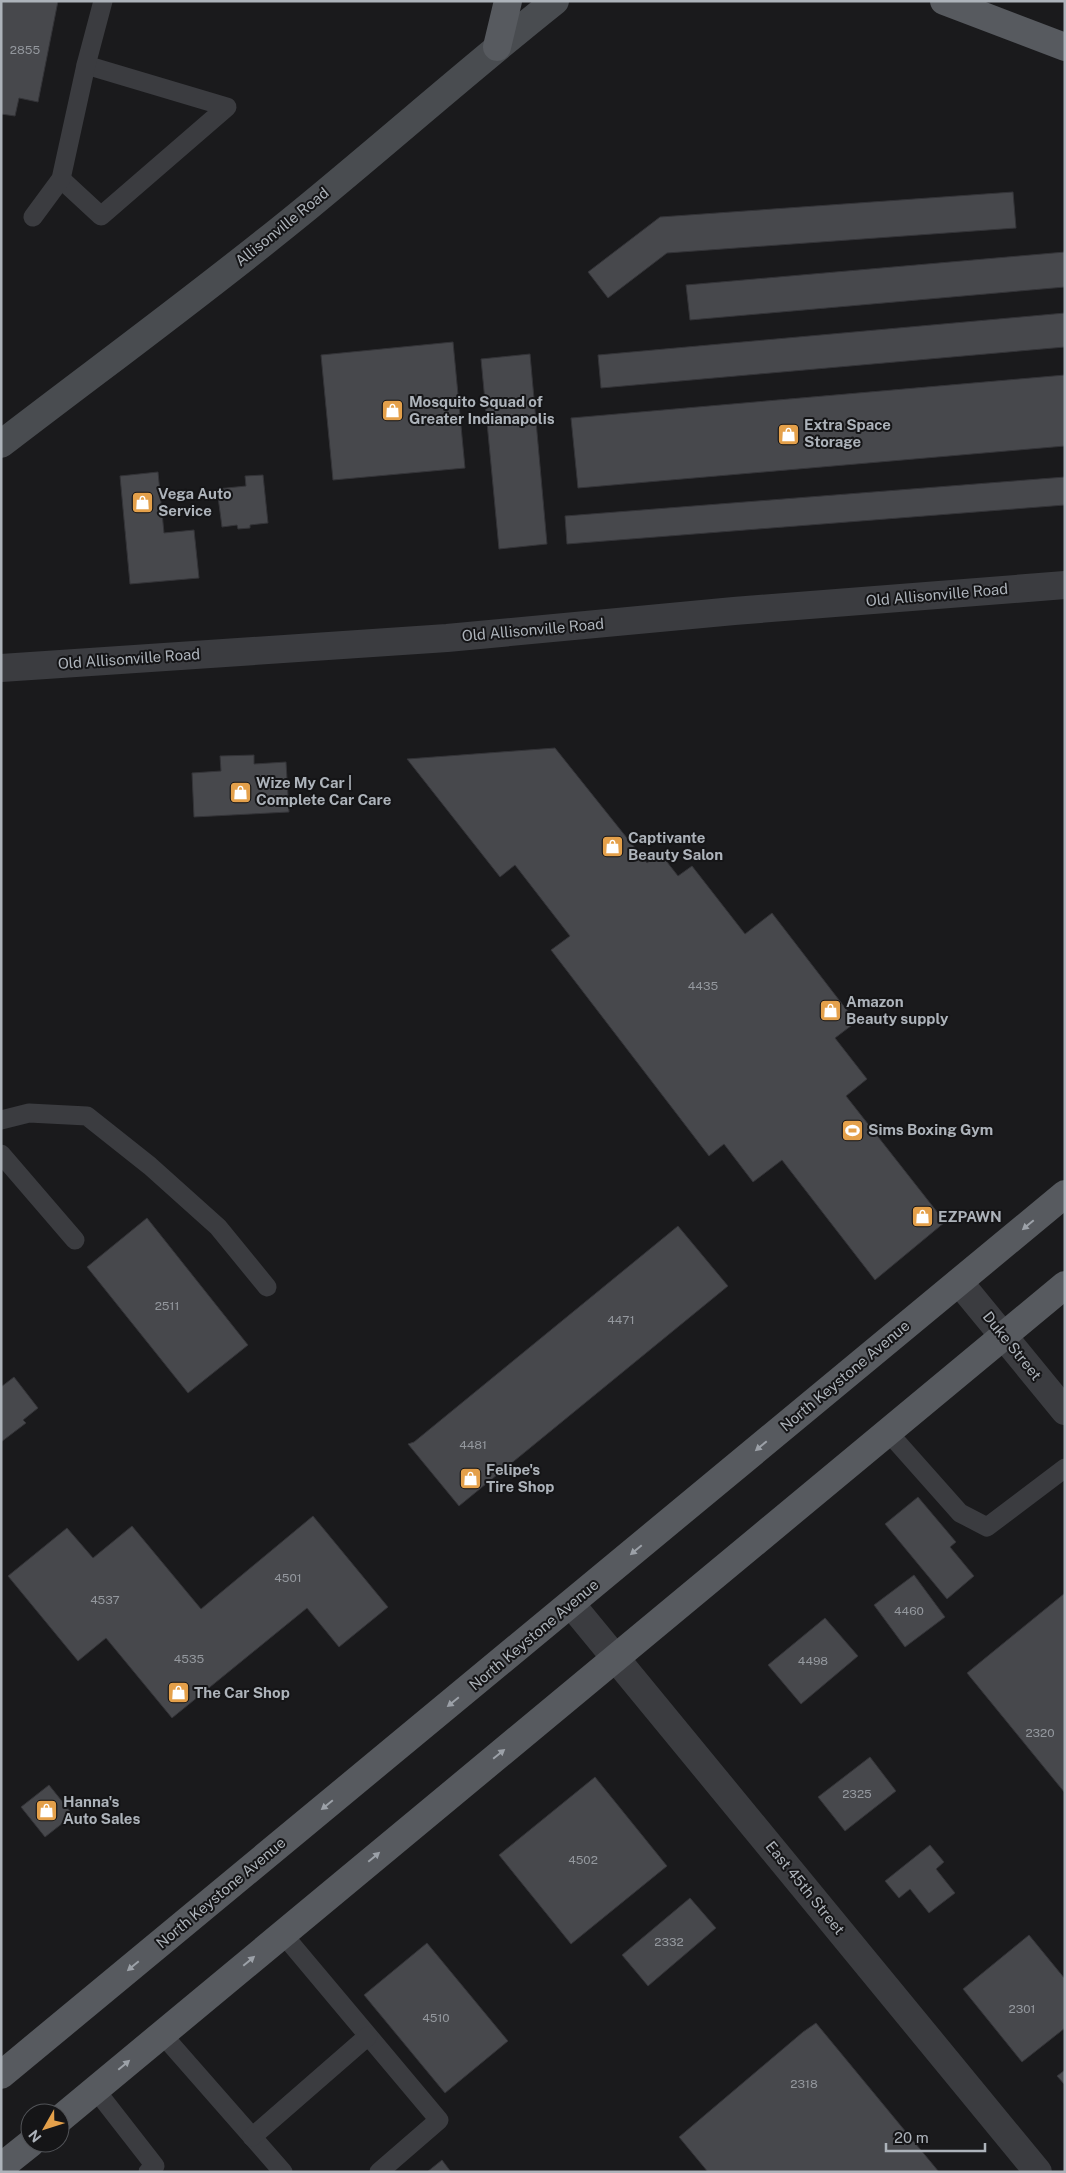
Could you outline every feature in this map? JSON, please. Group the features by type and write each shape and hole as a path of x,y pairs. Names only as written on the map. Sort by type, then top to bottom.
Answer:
{"main road":[{"path":"497,47 508,1"},
{"name":"Allisonville Road","path":"1,444 225,274 297,216 497,47 555,1"},
{"path":"944,1 995,12 1065,46"},
{"name":"North Keystone Avenue","path":"1,2075 1065,1194"},
{"path":"70,2110 1065,1285"},
{"path":"1,2168 20,2152"}],"street":[{"name":"Old Allisonville Road","path":"1,668 447,638 734,611 1065,585"},
{"name":"Duke Street","path":"959,1282 1065,1411"},
{"name":"East 45th Street","path":"571,1604 1038,2172"}],"lane":[{"path":"33,217 61,179 86,65 103,1"},
{"path":"61,179 100,216 227,107 86,65"},
{"path":"1,1120 29,1113 87,1116 150,1166 218,1227 267,1287"},
{"path":"1,1154 75,1240"},
{"path":"888,1432 960,1513 987,1527 1065,1468"},
{"path":"282,1934 439,2120 378,2172"},
{"path":"162,2034 283,2172"},
{"path":"252,2137 368,2036"},
{"path":"95,2089 155,2166 148,2172"}],"building":[{"path":"1,1 58,1 38,102 19,98 15,116 1,114"},
{"path":"1013,192 1016,228 667,253 608,298 588,272 660,217"},
{"path":"1065,252 1065,287 690,320 686,285"},
{"path":"1065,313 1065,347 601,388 598,355"},
{"name":"Mosquito Squad of Greater Indianapolis","path":"453,342 465,468 333,480 321,355"},
{"path":"530,354 547,544 499,549 481,359"},
{"path":"1065,375 1065,446 578,488 571,418"},
{"name":"Vega Auto Service","path":"158,472 164,533 194,530 199,578 130,584 120,476"},
{"path":"263,475 268,523 250,525 250,528 238,529 237,525 222,527 217,489 246,486 245,476"},
{"path":"1065,477 1065,505 567,544 565,516"},
{"path":"555,748 647,863 660,853 678,876 692,866 745,934 772,913 856,1022 835,1038 867,1079 846,1096 945,1222 875,1280 782,1160 753,1182 724,1144 709,1156 551,950 570,936 515,865 500,877 407,759"},
{"name":"Wize My Car | Complete Car Care","path":"254,755 254,764 286,762 289,812 194,817 192,773 221,771 220,756"},
{"path":"147,1218 248,1345 188,1393 87,1267"},
{"path":"678,1226 728,1286 459,1506 408,1444 414,1442"},
{"path":"14,1377 38,1408 23,1420 26,1423 1,1442 1,1387"},
{"path":"918,1497 956,1542 950,1547 974,1576 947,1599 885,1524"},
{"path":"313,1516 388,1607 339,1647 307,1608 172,1718 106,1638 78,1661 8,1576 67,1528 93,1558 132,1526 201,1609"},
{"path":"914,1575 945,1617 905,1647 874,1605"},
{"path":"1065,1593 1065,1793 967,1673"},
{"path":"825,1618 858,1656 801,1704 768,1665"},
{"path":"870,1757 896,1791 845,1831 818,1797"},
{"path":"595,1777 667,1866 571,1944 499,1855"},
{"name":"Hanna's Auto Sales","path":"49,1785 73,1815 45,1837 21,1807"},
{"path":"930,1845 944,1862 936,1869 955,1893 929,1913 910,1889 899,1898 885,1881"},
{"path":"690,1898 716,1928 648,1986 622,1955"},
{"path":"1029,1935 1065,1979 1065,2028 1022,2062 963,1989"},
{"path":"427,1943 508,2041 445,2093 364,1995"},
{"path":"816,2023 939,2172 708,2172 679,2137"},
{"path":"1065,2070 1065,2085 1057,2076"},
{"path":"442,2160 451,2172 427,2172"}],"place":[{"name":"Mosquito Squad of Greater Indianapolis","path":"393,411"},
{"name":"Extra Space Storage","path":"788,434"},
{"name":"Vega Auto Service","path":"142,503"},
{"name":"Wize My Car | Complete Car Care","path":"240,792"},
{"name":"Captivante Beauty Salon","path":"612,847"},
{"name":"Amazon Beauty supply","path":"830,1011"},
{"name":"Sims Boxing Gym","path":"852,1130"},
{"name":"EZPAWN","path":"922,1217"},
{"name":"Felipe's Tire Shop","path":"470,1479"},
{"name":"The Car Shop","path":"178,1693"},
{"name":"Hanna's Auto Sales","path":"47,1811"}]}
